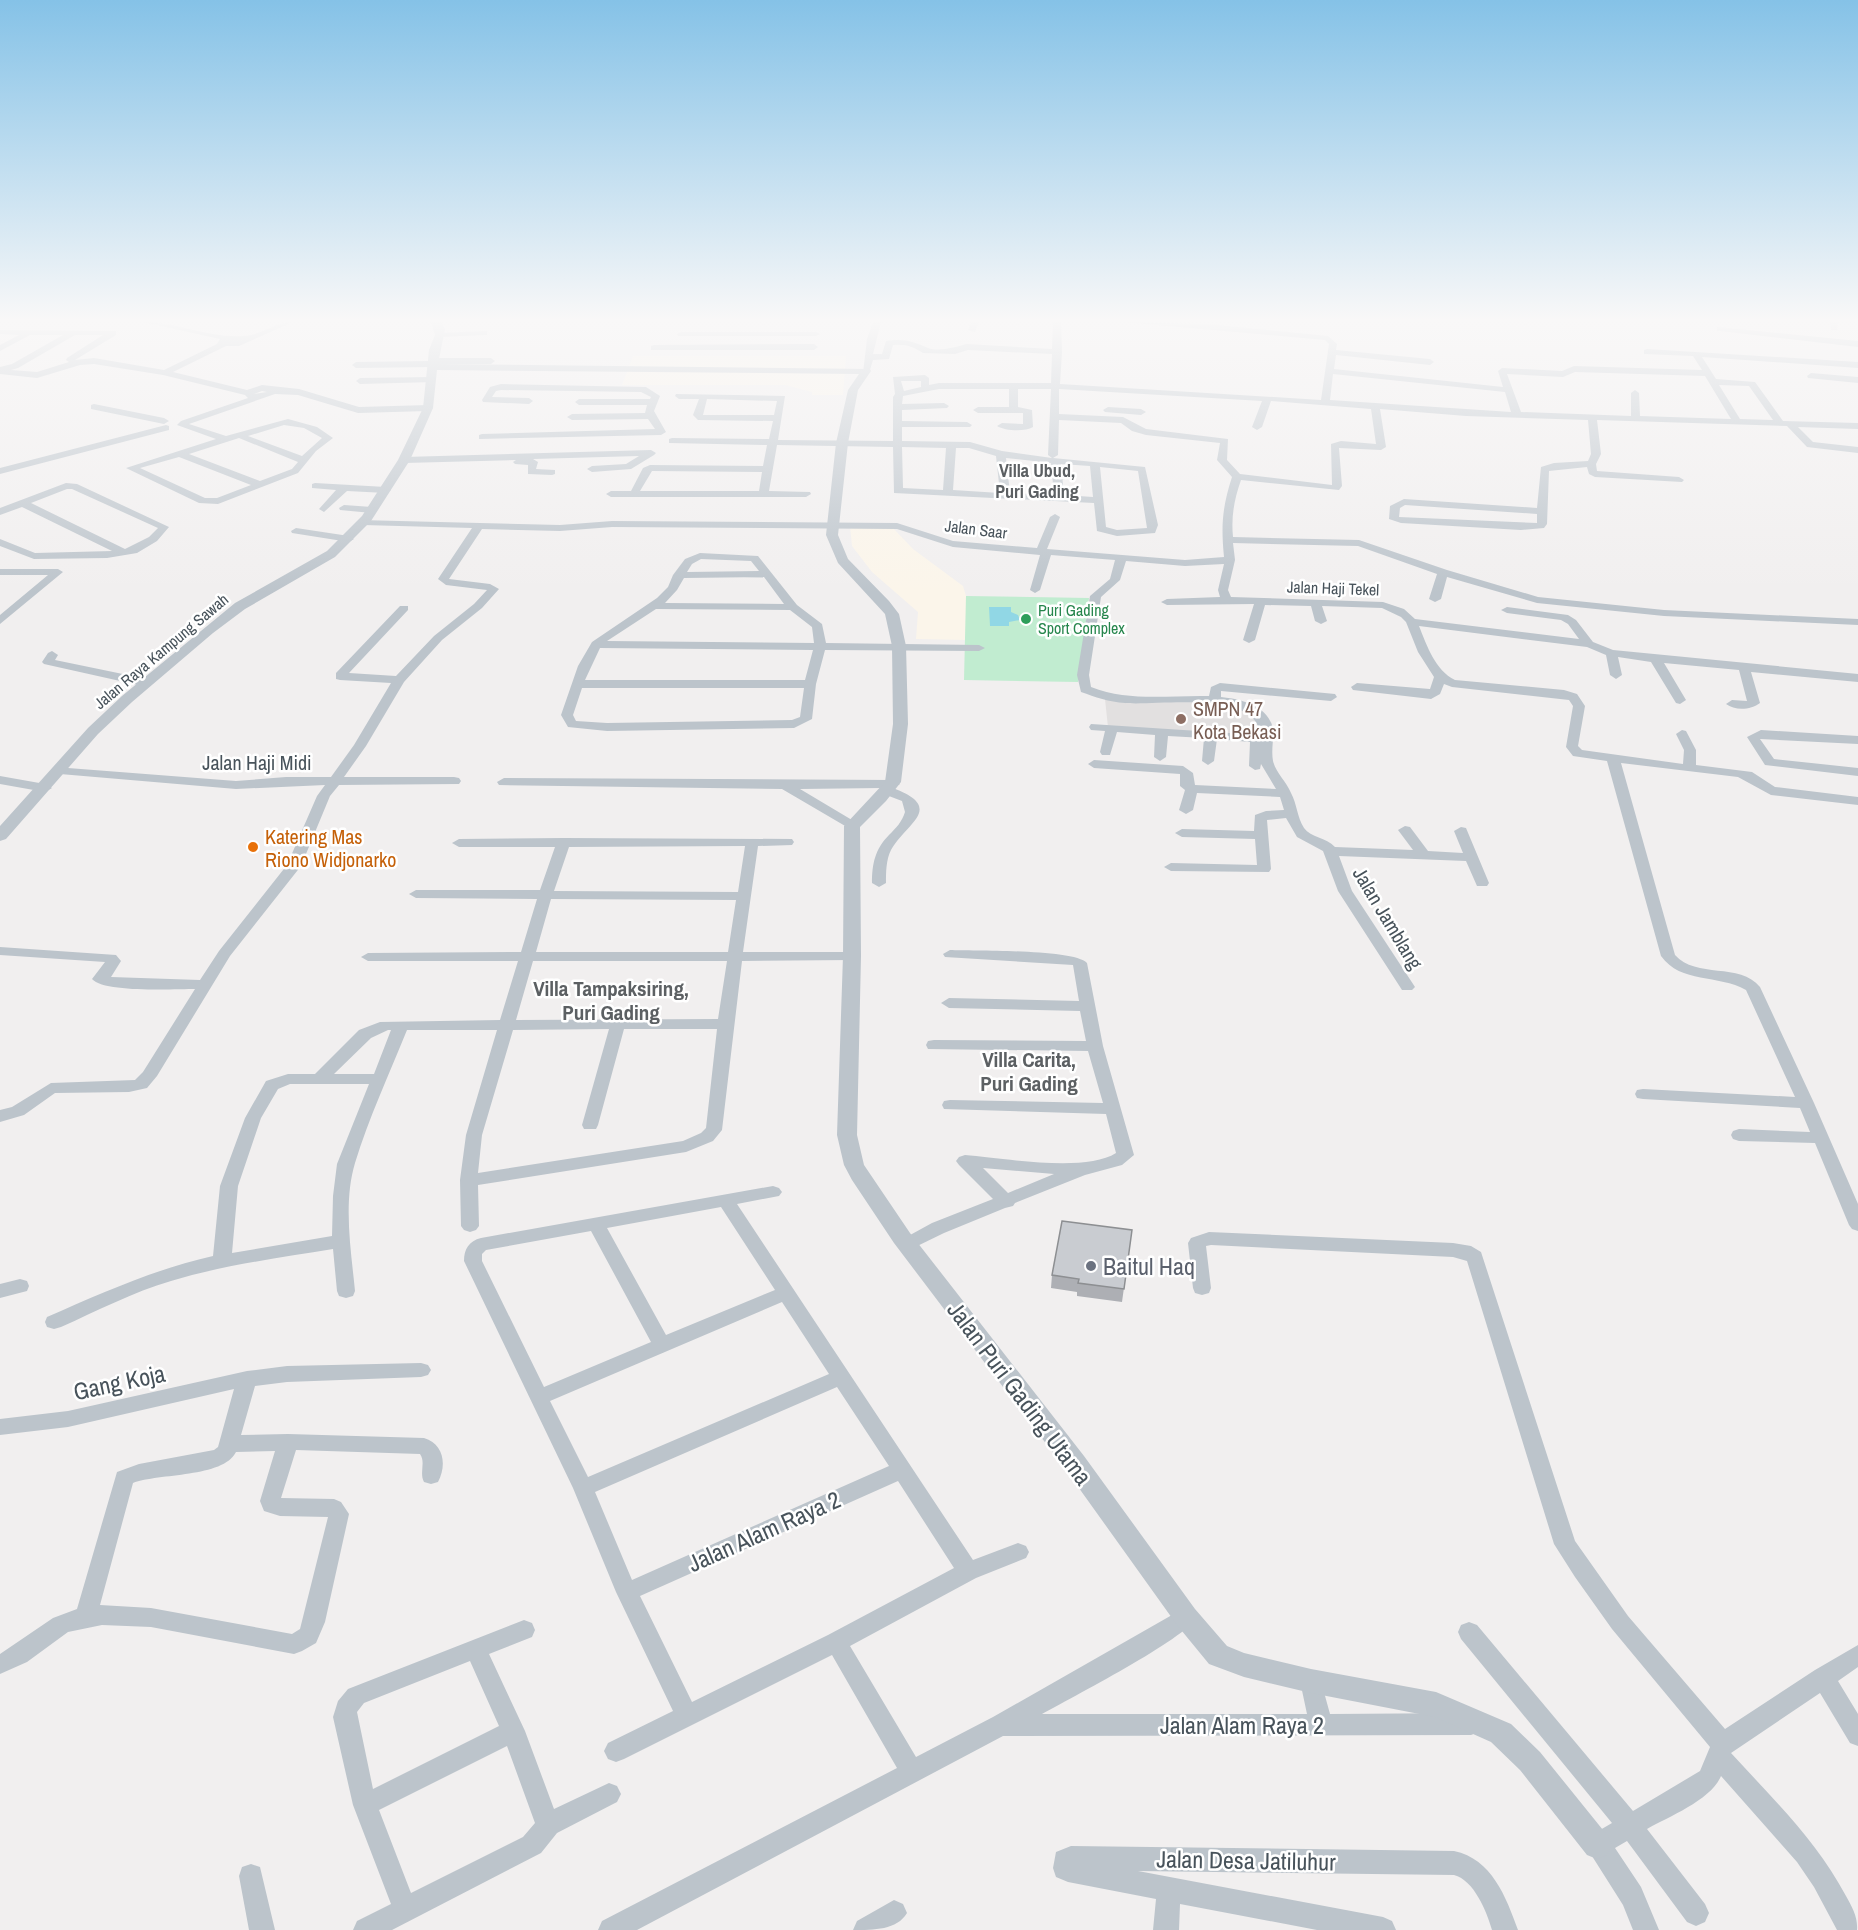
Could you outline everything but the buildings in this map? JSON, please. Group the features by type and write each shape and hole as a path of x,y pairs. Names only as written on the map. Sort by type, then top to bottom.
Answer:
{"street":[{"path":"117,412 172,424 222,441"},
{"path":"0,469 172,424 203,412"},
{"name":"Jalan Raya Kampung Sawah","path":"0,836 101,723 208,630 240,606 322,560 349,539 372,510 403,463 426,412"},
{"path":"482,437 662,432 649,416 650,412"},
{"path":"699,412 698,415 702,418 778,418"},
{"path":"764,494 779,412"},
{"path":"785,785 852,826 889,787 899,746 900,646 898,628 891,613 879,598 851,573 836,550 832,525 838,494 843,412"},
{"path":"897,412 898,424 894,443 898,490 1099,500"},
{"path":"1002,426 1028,427 1027,412"},
{"path":"1054,412 1059,499"},
{"path":"1055,412 1123,420 1135,429 1146,432 1225,441 1222,460 1237,477 1335,488 1337,486 1334,446 1341,444 1381,447 1376,412"},
{"path":"1257,427 1263,412"},
{"path":"1465,412 1858,426"},
{"path":"1636,412 1636,418"},
{"path":"1732,412 1738,423"},
{"path":"1775,412 1810,445 1858,450"},
{"path":"572,417 649,416"},
{"path":"1592,417 1596,454 1591,464 1592,472 1679,480"},
{"path":"289,422 323,434 328,438 313,449 291,473 210,502 133,470 132,466 241,436 276,423 289,422"},
{"path":"898,424 967,425"},
{"path":"566,455 569,434"},
{"path":"241,436 305,460"},
{"path":"672,441 951,444 982,446 1001,454 1132,467 1142,470 1153,528 1142,532 1101,529 1095,464"},
{"path":"948,492 951,444"},
{"path":"403,463 651,453 628,467 592,469"},
{"path":"181,454 260,485"},
{"path":"1001,454 1005,495"},
{"path":"403,463 533,462 531,472 552,472"},
{"path":"1541,511 1404,502 1395,506 1393,516 1401,520 1533,528 1542,524 1544,469 1554,466 1591,464"},
{"path":"634,494 646,470 650,468 767,469"},
{"path":"1226,600 1223,590 1230,560 1226,522 1229,501 1237,477"},
{"path":"0,512 66,486 74,486 163,526 163,530 153,539 125,553 34,556 0,542"},
{"path":"315,486 386,490"},
{"path":"324,509 344,488"},
{"path":"611,494 806,494"},
{"path":"22,503 125,553"},
{"path":"344,508 372,510"},
{"path":"1035,590 1043,552 1055,517"},
{"name":"Jalan Saar","path":"363,522 561,528 612,525 897,526 919,531 935,540 953,544 1185,564 1230,560"},
{"path":"0,1116 18,1111 51,1088 113,1088 141,1083 149,1076 224,954 294,866 324,796 360,746 399,680 438,638 494,590 490,587 446,582 443,579 479,525"},
{"path":"296,531 349,539"},
{"path":"1228,540 1359,543 1443,572 1537,600 1664,613 1793,621 1858,622"},
{"path":"700,556 749,557 754,558 767,574 793,607 818,626 820,645 810,684 806,719 794,724 607,727 583,726 568,720 567,715 577,684 596,644 655,606 672,591 678,575 690,560 700,556"},
{"path":"1121,559 1115,580 1096,596 1083,675 1085,689 1116,698 1232,703 1260,714 1264,718 1262,739 1255,766"},
{"path":"0,572 58,572 0,621"},
{"path":"1435,600 1443,572"},
{"path":"678,575 767,574"},
{"name":"Jalan Haji Tekel","path":"1167,602 1226,600 1260,603 1383,605 1407,616 1413,622"},
{"path":"1249,640 1260,603"},
{"path":"1316,604 1321,621"},
{"path":"655,606 793,607"},
{"path":"399,680 340,676 404,608"},
{"path":"1507,610 1564,617 1572,622 1589,644"},
{"path":"1858,678 1656,659 1611,653 1589,644 1413,622 1420,645 1440,676 1452,683 1544,691 1573,697 1579,706 1573,750 1613,758 1738,773 1747,775 1771,791 1858,801"},
{"path":"596,644 979,648"},
{"path":"1611,653 1616,675"},
{"path":"52,656 48,662 50,663 147,683"},
{"path":"1656,659 1680,700"},
{"path":"1732,705 1746,705 1754,702 1744,667"},
{"path":"1357,687 1431,695 1436,691 1440,676"},
{"path":"577,684 810,684"},
{"path":"1215,701 1215,690 1220,687 1331,697"},
{"path":"1095,728 1262,739"},
{"path":"1106,752 1112,729"},
{"path":"1160,757 1162,732"},
{"path":"1682,734 1690,750 1689,768"},
{"path":"1858,740 1761,734 1753,737 1770,762 1858,772"},
{"path":"1208,761 1211,735"},
{"path":"1262,739 1269,768 1285,794 1300,832 1324,843 1331,851 1470,857"},
{"path":"1613,758 1671,962 1687,970 1739,981 1752,987 1806,1103 1858,1225"},
{"path":"1094,764 1186,771 1186,785 1192,789 1285,794"},
{"name":"Jalan Haji Midi","path":"60,770 236,785 286,781 454,781"},
{"path":"0,780 45,788"},
{"path":"504,782 889,787 907,798 912,808 910,820 883,851 879,883"},
{"path":"1186,810 1192,789"},
{"path":"1171,867 1264,869 1262,816 1291,814"},
{"name":"Jalan Puri Gading Utama","path":"852,826 852,956 847,1124 849,1148 862,1180 905,1241 1075,1463 1186,1617 1218,1655 1244,1665 1311,1682 1436,1705 1501,1733 1530,1761 1597,1845"},
{"path":"1405,830 1423,854"},
{"path":"1461,831 1482,883"},
{"path":"1182,833 1262,835"},
{"path":"470,1226 468,1180 474,1135 564,842"},
{"path":"468,1180 686,1146 707,1137 714,1130 725,1024 752,842"},
{"path":"459,843 787,842"},
{"name":"Jalan Jamblang","path":"1331,851 1344,888 1407,987"},
{"path":"416,894 745,896"},
{"path":"0,951 111,958 114,961 100,979 111,982 204,985"},
{"path":"905,1241 1007,1202 1080,1170 1116,1161 1125,1155 1095,1046 1082,966 1063,959 950,954"},
{"path":"368,957 852,956"},
{"path":"949,1003 1087,1006"},
{"path":"590,1125 618,1024"},
{"path":"319,1079 365,1034 386,1025 725,1024"},
{"path":"346,1291 341,1241 342,1196 346,1164 401,1025"},
{"path":"934,1045 1095,1046"},
{"path":"222,1262 229,1186 253,1118 275,1082 288,1079 378,1079"},
{"path":"1643,1094 1806,1103"},
{"path":"951,1105 1112,1109"},
{"path":"1739,1135 1821,1138"},
{"path":"1007,1202 965,1161 1080,1170"},
{"path":"687,1716 627,1592 583,1488 473,1261 472,1252 481,1244 773,1192"},
{"path":"726,1201 968,1571"},
{"path":"597,1225 662,1345"},
{"path":"1202,1288 1196,1247 1197,1243 1209,1238 1454,1250 1465,1251 1475,1257 1565,1544 1584,1575 1639,1647 1806,1854 1823,1878 1847,1924"},
{"path":"54,1322 144,1282 222,1262 341,1241"},
{"path":"0,1291 20,1286"},
{"path":"539,1397 786,1293"},
{"name":"Gang Koja","path":"0,1427 68,1419 247,1379 286,1374 421,1370"},
{"path":"583,1488 841,1377"},
{"path":"86,1617 124,1478 139,1472 222,1457 229,1444 247,1379"},
{"path":"229,1444 288,1442 424,1446 431,1450 433,1455 431,1476"},
{"path":"1,1665 60,1625 86,1617 108,1614 138,1616 294,1644 308,1636 314,1622 339,1514 334,1508 272,1505 270,1501 288,1442"},
{"name":"Jalan Alam Raya 2","path":"627,1592 902,1470"},
{"path":"616,1750 836,1642 968,1571 1018,1552"},
{"path":"611,1930 1000,1725 1159,1636 1186,1617"},
{"path":"405,1909 365,1805 345,1716 346,1708 356,1696 524,1630"},
{"path":"1469,1632 1629,1825 1696,1913"},
{"path":"836,1642 912,1772"},
{"path":"476,1649 513,1731 548,1825"},
{"path":"1646,1930 1640,1909 1632,1893 1597,1845 1698,1787 1708,1779 1721,1751 1858,1654"},
{"path":"1824,1677 1858,1735"},
{"path":"1311,1682 1321,1725"},
{"name":"Jalan Alam Raya 2","path":"1000,1725 1483,1724"},
{"path":"365,1805 513,1731"},
{"path":"366,1930 532,1845 548,1825 609,1794"},
{"name":"Jalan Desa Jatiluhur","path":"1383,1930 1068,1870 1065,1868 1065,1861 1082,1858 1454,1863 1468,1868 1477,1877 1492,1899 1505,1930"},
{"path":"251,1876 262,1930"},
{"name":"Jalan Desa Jatiluhur","path":"1166,1930 1169,1890"},
{"path":"866,1930 894,1913"}],"shaded area":[{"path":"850,526 892,527 913,549 963,586 966,596 966,640 916,639 918,612 872,572 852,546"},
{"name":"SMPN 47 Kota Bekasi","path":"1105,699 1229,703 1251,715 1257,723 1261,737 1108,727"}],"green space":[{"name":"Puri Gading Sport Complex","path":"966,596 1089,598 1078,682 964,680"}],"water":[{"path":"989,607 1011,607 1011,612 1018,615 1020,620 1009,622 1009,626 990,626"}],"place":[{"name":"Puri Gading Sport Complex","path":"1026,619"},
{"name":"SMPN 47 Kota Bekasi","path":"1181,719"},
{"name":"Katering Mas Riono Widjonarko","path":"253,847"},
{"name":"Baitul Haq","path":"1091,1266"}],"district":[{"name":"Villa Ubud, Puri Gading","path":"1037,480"},
{"name":"Villa Tampaksiring, Puri Gading","path":"611,1000"},
{"name":"Villa Carita, Puri Gading","path":"1029,1071"}]}
